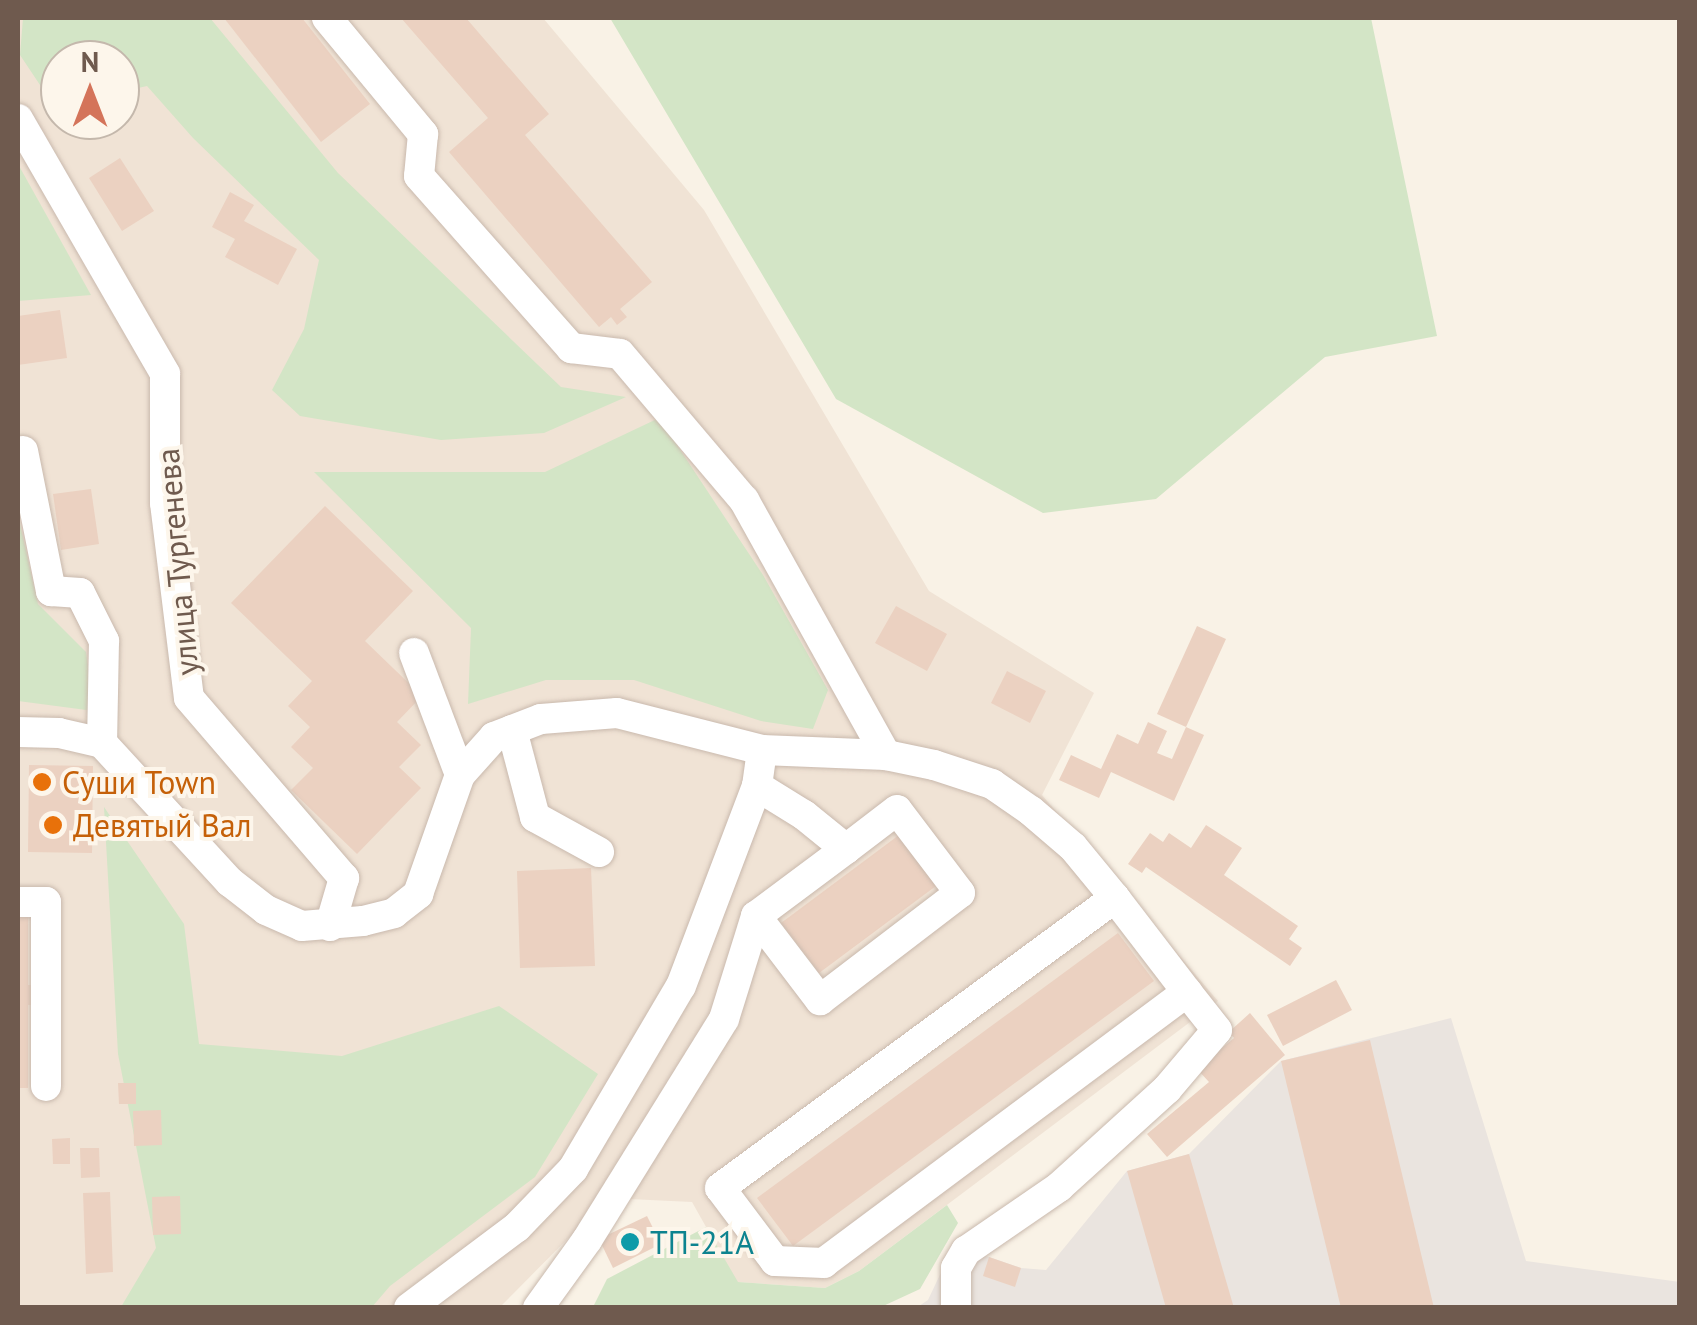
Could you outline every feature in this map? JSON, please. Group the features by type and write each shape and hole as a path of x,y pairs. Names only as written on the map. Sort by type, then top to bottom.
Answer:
{"street":[{"path":"327,18 423,134 420,176 571,348 620,354 744,500 886,756"},
{"name":"улица Тургенева","path":"18,119 166,374 165,502 189,698 344,878 330,926"},
{"path":"23,451 51,591 80,593 104,641 102,743"},
{"path":"414,653 460,775"},
{"path":"18,732 59,733 102,743 242,892 266,910 302,926 330,926 394,913 418,894 460,775 494,737 541,719 617,713 762,750 886,756 934,764 992,784 1073,847 1218,1030 1166,1089 1058,1187 966,1251 956,1272 956,1308"},
{"path":"512,730 535,817 598,852"},
{"path":"409,1308 517,1227 573,1169 681,986 757,786 762,750"},
{"path":"757,786 804,815 846,849"},
{"path":"538,1308 587,1240 724,1019 756,916 897,810 960,893 820,1000 756,916"},
{"path":"1115,898 720,1188 774,1260 824,1263 1178,980"},
{"path":"18,902 46,902 46,1086"}],"shaded area":[{"path":"18,18 543,18 704,210 929,591 1094,693 1042,795 1218,1001 859,1271 825,1288 737,1282 692,1202 608,1198 500,1307 18,1307"},
{"path":"1451,1018 1526,1261 1680,1282 1679,1308 916,1308 928,1300 954,1245 1021,1268 1046,1270 1127,1171 1189,1154 1281,1061"}],"green space":[{"path":"23,18 210,18 338,173 561,387 626,397 544,433 441,440 300,416 272,390 304,329 319,260 193,138 147,86 140,88 140,40 40,40 40,85 20,55"},
{"path":"610,18 1371,18 1437,336 1325,357 1156,499 1043,513 836,399"},
{"path":"18,164 91,295 18,301"},
{"path":"659,418 763,575 828,690 813,729 761,721 634,680 546,680 468,704 471,628 314,472 545,472"},
{"path":"18,515 38,604 86,652 94,711 18,701"},
{"path":"104,807 184,924 199,1044 342,1056 499,1006 598,1074 535,1177 390,1286 372,1307 121,1307 156,1248 118,1054"},
{"path":"947,1205 958,1223 920,1289 881,1307 593,1307 607,1279 706,1227 738,1282 825,1288 859,1271"}],"building":[{"path":"224,18 302,18 370,104 321,142"},
{"path":"401,18 466,18 549,114 525,135 652,282 620,309 627,317 617,325 611,317 599,327 449,152 488,118"},
{"path":"120,158 154,211 122,231 89,178"},
{"path":"230,192 254,205 244,221 297,249 278,285 225,257 235,239 212,227"},
{"path":"60,310 67,358 18,365 18,316"},
{"path":"91,489 99,544 61,550 53,494"},
{"path":"325,506 413,591 365,641 422,696 397,722 421,745 399,767 421,788 357,854 291,790 313,768 291,747 310,727 288,706 312,681 231,603"},
{"path":"896,606 947,634 927,671 875,643"},
{"path":"1197,626 1226,639 1186,727 1157,714"},
{"path":"1007,671 1046,691 1030,723 991,703"},
{"path":"1148,722 1167,731 1157,753 1172,759 1186,727 1204,735 1174,801 1111,772 1099,798 1059,780 1071,755 1101,769 1117,734 1138,744"},
{"path":"29,765 93,766 92,853 28,852"},
{"path":"1206,825 1242,848 1224,875 1298,926 1289,939 1302,948 1290,966 1146,867 1142,873 1128,864 1150,833 1163,842 1169,833 1191,848"},
{"path":"899,835 936,886 819,973 781,923"},
{"path":"591,868 595,966 520,968 517,871"},
{"path":"18,916 28,916 28,985 35,985 35,1005 28,1005 28,1088 18,1088"},
{"path":"1118,933 1154,981 793,1246 757,1198"},
{"path":"1336,980 1352,1010 1283,1046 1267,1015"},
{"path":"1250,1013 1285,1055 1167,1157 1147,1134 1209,1082 1197,1069 1234,1038 1229,1032"},
{"path":"1370,1040 1434,1308 1341,1308 1281,1061"},
{"path":"118,1083 136,1083 136,1104 119,1104"},
{"path":"161,1110 162,1145 134,1146 133,1111"},
{"path":"70,1138 70,1164 53,1164 52,1139"},
{"path":"80,1148 99,1148 100,1177 81,1178"},
{"path":"1189,1154 1234,1308 1166,1308 1127,1171"},
{"path":"110,1192 113,1272 86,1274 83,1193"},
{"path":"180,1196 181,1234 153,1235 152,1197"},
{"name":"ТП-21А","path":"647,1216 661,1244 613,1268 599,1239"},
{"path":"989,1257 1021,1268 1015,1287 983,1276"}],"place":[{"name":"Суши Town","path":"42,782"},
{"name":"Девятый Вал","path":"53,825"},
{"name":"ТП-21А","path":"630,1242"}]}
